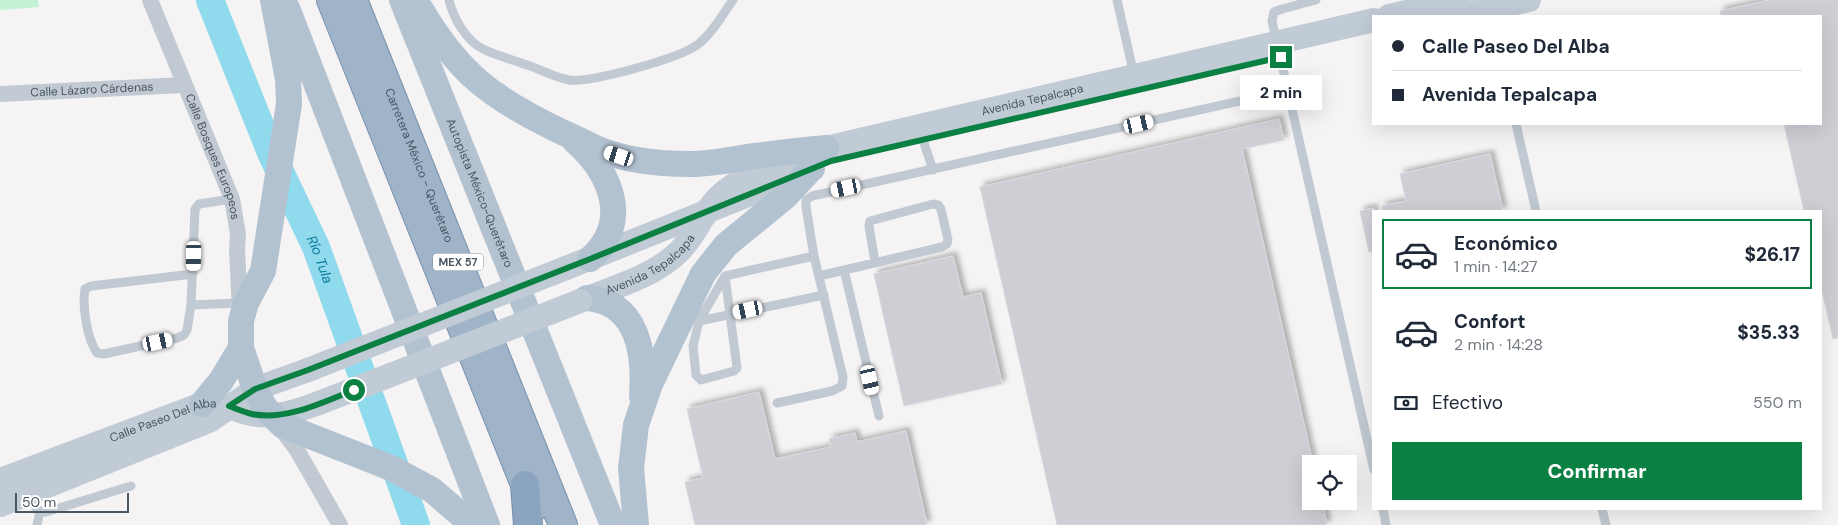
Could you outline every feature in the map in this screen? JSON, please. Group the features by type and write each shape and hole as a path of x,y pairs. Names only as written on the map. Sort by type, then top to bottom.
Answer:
{"highway":[{"name":"Carretera México - Querétaro","path":"331,0 541,525"},
{"name":"Carretera México - Querétaro","path":"353,0 563,525"},
{"path":"525,485 528,525"}],"main road":[{"path":"273,0 288,79 287,116 263,271 240,312 241,348 255,389 265,408 282,425 310,437 345,448 391,468 432,490 471,525"},
{"path":"284,0 486,525"},
{"name":"Autopista México-Querétaro","path":"402,0 613,525"},
{"path":"416,0 440,41 478,82 533,119 619,156 671,164 713,163 826,148"},
{"path":"1393,15 1459,0"},
{"path":"1462,15 1529,0"},
{"name":"Avenida Tepalcapa","path":"255,389 590,259 831,161 924,140 1280,50 1372,21"},
{"name":"Avenida Tepalcapa","path":"584,300 648,273 674,257 689,241 707,212 724,192 745,178 780,163 826,148 1134,75 1372,36"},
{"path":"565,133 582,147 597,165 612,198 614,216 610,234 605,244 590,259"},
{"path":"636,525 630,468 634,432 642,404 703,274 737,234 773,207 811,169"},
{"path":"584,300 604,301 612,305 624,315 633,328 642,371 642,404"},
{"name":"Calle Paseo Del Alba","path":"0,480 30,488 202,404 217,403 251,414 272,416 295,411 584,300"},
{"path":"202,404 221,381 241,348"},
{"path":"0,505 30,488 211,420 255,389"},
{"path":"466,471 503,525"}],"street":[{"name":"Calle Bosques Europeos","path":"150,0 232,199 238,234 240,312"},
{"name":"Calle Lázaro Cárdenas","path":"0,94 184,85"},
{"path":"272,416 296,450 340,525"}],"lane":[{"path":"449,0 452,12 459,26 481,48 569,80 592,80 613,75 696,46 705,38 733,0"},
{"path":"1116,0 1134,75"},
{"path":"1316,0 1282,8 1274,12 1272,21 1372,461"},
{"path":"778,403 832,392 842,386 843,377 814,256 806,207 806,200 812,196 1289,90"},
{"path":"1516,125 1536,210"},
{"path":"924,140 933,170"},
{"path":"193,274 91,286 86,289 84,296 85,317 92,347 97,353 104,354 184,335 187,330 191,305 193,274 195,209 200,204 232,199"},
{"path":"819,276 942,247 947,244 948,240 941,209 938,205 933,204 870,221 869,226 876,262"},
{"path":"724,276 737,368 734,371 701,380 696,375 693,346 700,321 724,276 814,256"},
{"path":"844,270 879,416"},
{"path":"700,321 824,295"},
{"path":"191,305 240,312"},
{"path":"30,488 46,512 131,486"},
{"path":"30,488 37,525"},
{"path":"1382,510 1386,525"},
{"path":"1602,510 1606,525"}],"green space":[{"path":"0,0 38,0 39,7 0,10"}],"building":[{"path":"1770,0 1838,0 1838,338 1833,339 1822,291 1822,210 1804,210 1784,125 1822,125 1822,15 1721,15 1720,11"},
{"path":"1279,119 1284,140 1242,149 1311,455 1302,455 1302,510 1324,510 1327,525 1057,525 980,187"},
{"path":"1490,154 1503,210 1383,210 1382,206 1406,201 1400,174"},
{"path":"1374,208 1372,210 1372,251 1369,252 1360,211"},
{"path":"953,256 963,297 981,293 1002,384 904,406 874,274"},
{"path":"759,392 775,459 831,447 829,439 855,433 857,442 906,431 927,525 695,525 685,482 703,478 687,409"}],"waterway":[{"name":"Río Tula","path":"210,0 272,155 316,247 416,525"}],"route":[{"path":"354,390 307,408 272,416 251,414 229,406 255,389 590,259 831,161 1281,57"}]}
